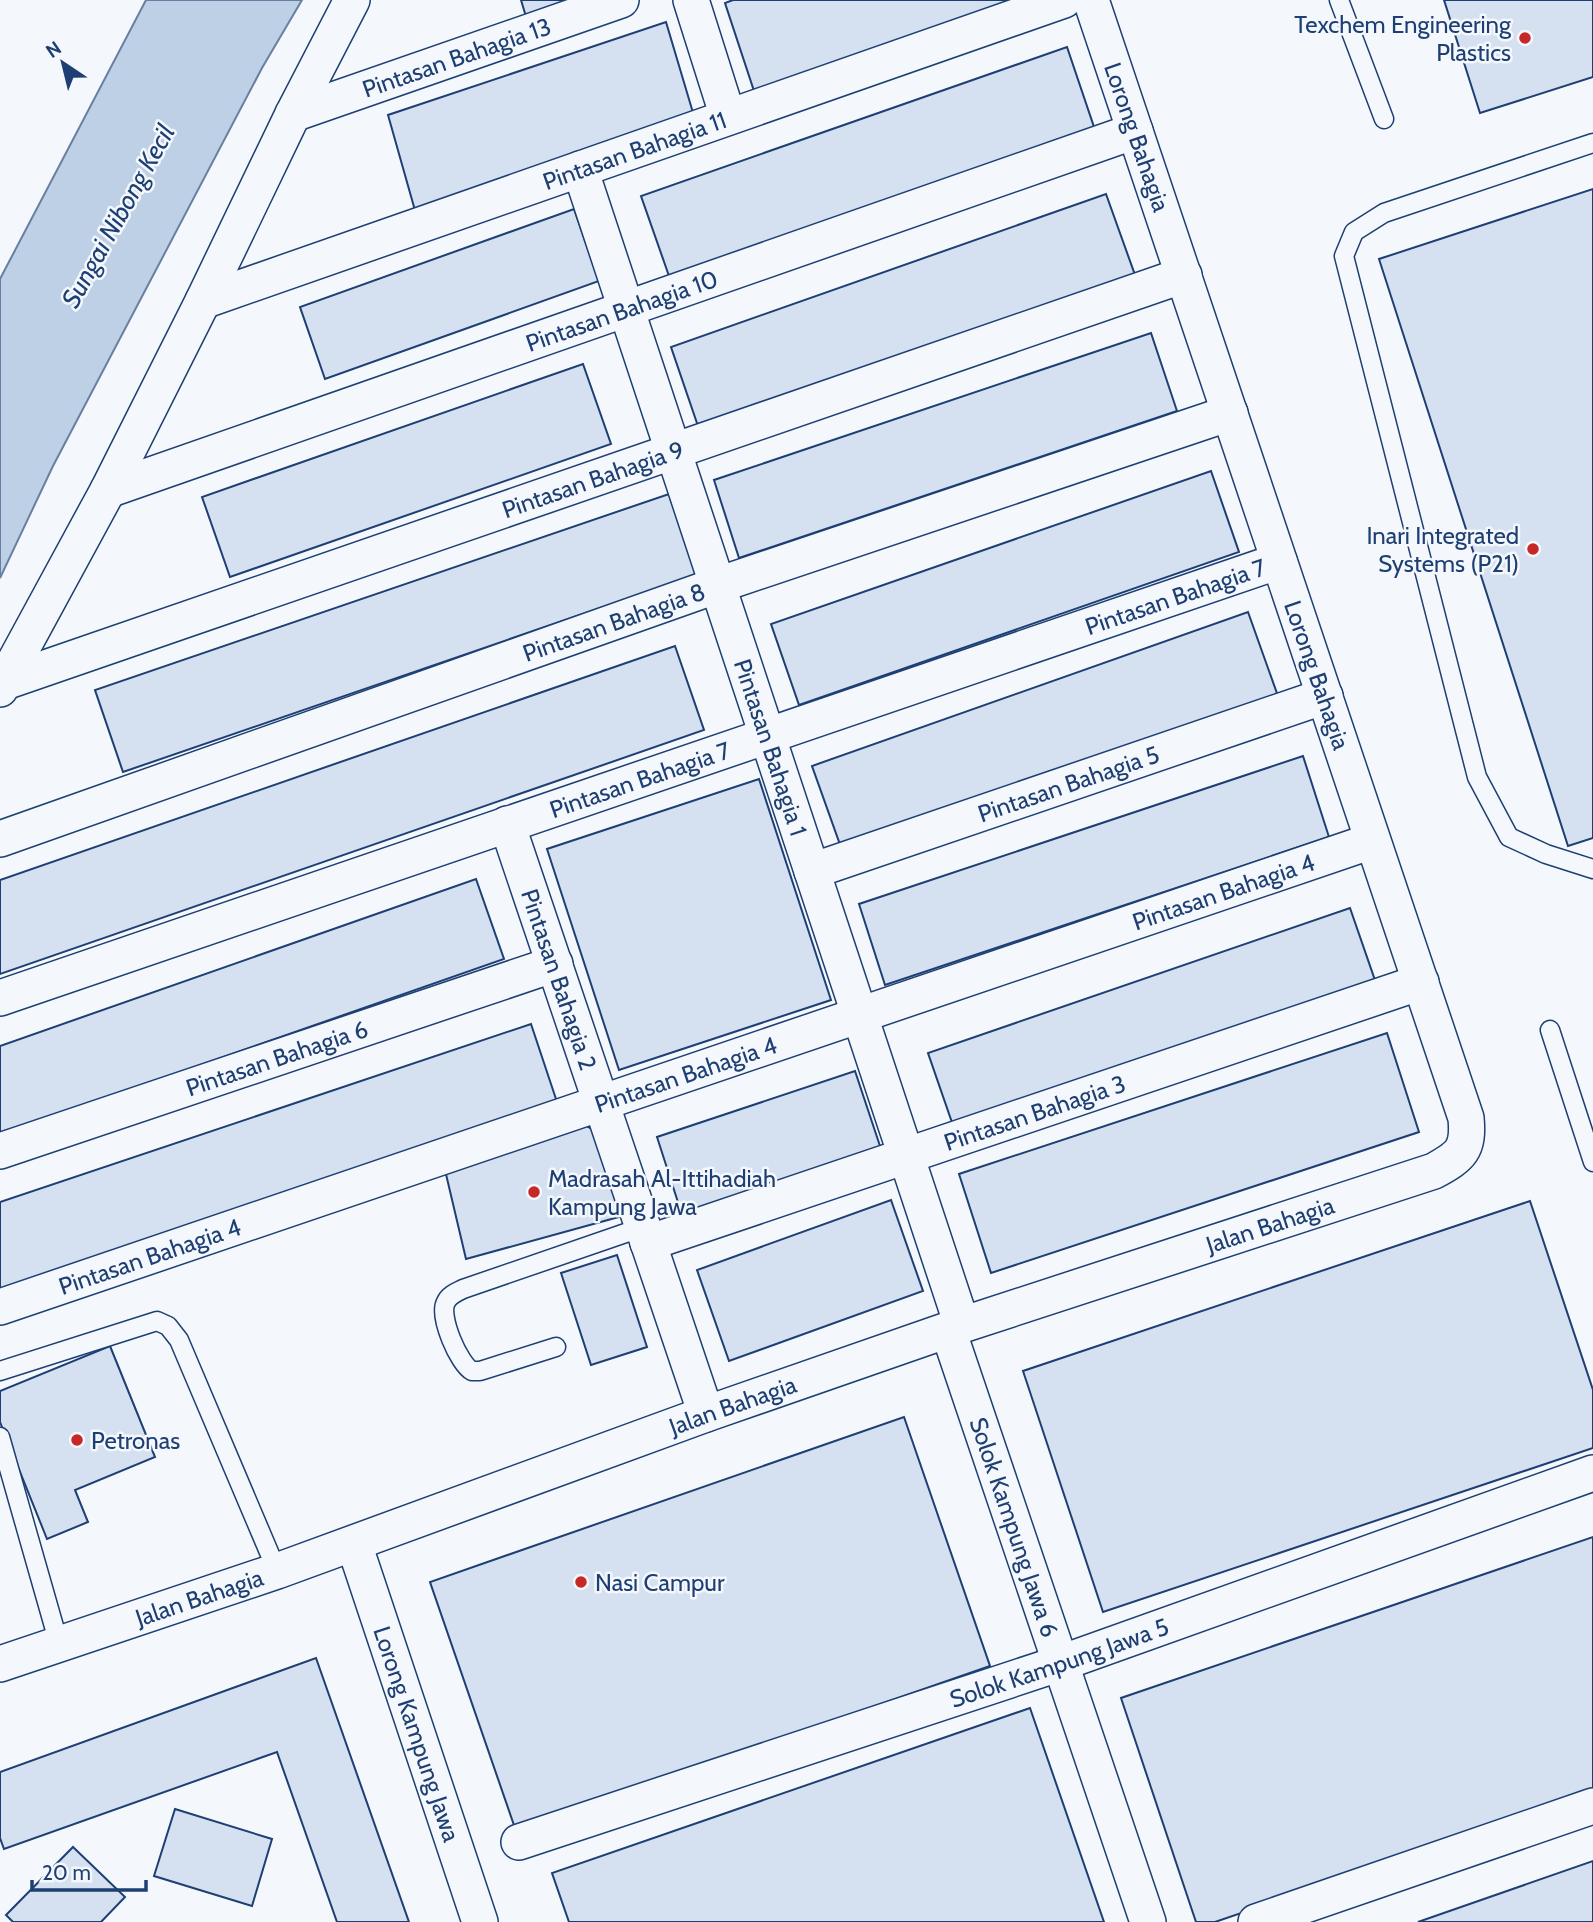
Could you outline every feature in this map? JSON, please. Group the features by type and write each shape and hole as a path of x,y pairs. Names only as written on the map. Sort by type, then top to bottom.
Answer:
{"street":[{"path":"1,686 108,490 352,0"},
{"name":"Pintasan Bahagia 13","path":"293,114 621,0"},
{"path":"691,0 728,117"},
{"name":"Pintasan Bahagia 11","path":"203,301 1064,0"},
{"name":"Lorong Bahagia","path":"1091,0 1466,1118 1468,1137 1463,1151"},
{"name":"Pintasan Bahagia 10","path":"108,490 1135,131"},
{"name":"Pintasan Bahagia 1","path":"580,169 907,1156 955,1327"},
{"name":"Pintasan Bahagia 9","path":"1,686 1184,275"},
{"name":"Pintasan Bahagia 8","path":"0,839 718,585 1230,413"},
{"name":"Pintasan Bahagia 7","path":"0,998 1279,561"},
{"name":"Pintasan Bahagia 5","path":"812,871 1325,696"},
{"name":"Pintasan Bahagia 2","path":"508,824 706,1414"},
{"name":"Pintasan Bahagia 4","path":"0,1307 1372,841"},
{"name":"Pintasan Bahagia 6","path":"0,1151 555,964"},
{"name":"Pintasan Bahagia 3","path":"646,1235 907,1156 1421,982"},
{"name":"Jalan Bahagia","path":"0,1664 354,1544 706,1414 955,1327 1434,1171 1451,1162 1463,1151"},
{"name":"Solok Kampung Jawa 6","path":"955,1327 1061,1663 1148,1922"},
{"name":"Solok Kampung Jawa 5","path":"519,1842 1061,1663 1593,1473"},
{"name":"Lorong Kampung Jawa","path":"354,1544 480,1922"},
{"path":"1256,1922 1593,1806"}],"lane":[{"path":"1339,0 1384,119"},
{"path":"1593,143 1384,214 1353,232 1344,256 1477,776 1509,837 1546,855 1593,869"},
{"path":"1550,1030 1593,1162"},
{"path":"556,1347 480,1371 472,1371 460,1360 443,1313 445,1303 463,1289 646,1235"},
{"path":"0,1371 157,1321 168,1326 179,1340 277,1571"},
{"path":"0,1437 59,1644"}],"water":[{"name":"Sungai Nibong Kecil","path":"146,0 302,0 262,68 53,466 0,578 0,279"}],"building":[{"path":"521,0 586,0 527,20"},
{"path":"733,0 1041,0 755,94 725,3"},
{"name":"Texchem Engineering Plastics","path":"1444,0 1593,0 1593,77 1480,113"},
{"path":"666,22 694,116 416,214 388,115"},
{"path":"1067,47 1094,127 669,276 641,196"},
{"name":"Inari Integrated Systems (P21)","path":"1593,189 1593,838 1568,846 1379,259"},
{"path":"1106,194 1135,275 699,429 671,347"},
{"path":"574,209 599,281 325,379 300,307"},
{"path":"1151,333 1177,411 739,558 714,480"},
{"path":"583,364 611,444 230,577 202,497"},
{"path":"1211,471 1239,552 799,705 771,624"},
{"path":"669,494 696,575 123,772 95,690"},
{"path":"1248,612 1279,699 843,853 812,766"},
{"path":"675,646 704,730 0,974 0,880"},
{"path":"1303,756 1329,837 885,985 859,904"},
{"path":"759,779 831,1000 619,1070 547,849"},
{"path":"476,879 504,959 0,1135 0,1046"},
{"path":"1350,908 1378,989 956,1134 928,1053"},
{"path":"531,1024 559,1108 0,1295 0,1202"},
{"path":"1387,1033 1419,1132 991,1273 959,1174"},
{"path":"855,1071 884,1158 685,1224 657,1137"},
{"name":"Madrasah Al-Ittihadiah Kampung Jawa","path":"583,1124 595,1131 626,1215 466,1259 445,1170"},
{"path":"891,1200 923,1291 729,1361 697,1270"},
{"path":"1530,1201 1593,1390 1593,1448 1103,1612 1023,1371"},
{"path":"617,1255 647,1347 591,1365 561,1273"},
{"name":"Petronas","path":"110,1346 155,1457 75,1490 88,1522 47,1539 0,1422 0,1391"},
{"path":"904,1417 990,1666 516,1831 430,1582"},
{"path":"1593,1537 1593,1793 1215,1922 1196,1922 1121,1698"},
{"path":"316,1658 409,1922 337,1922 277,1752 4,1849 0,1838 0,1772"},
{"path":"1030,1708 1104,1922 569,1922 552,1873"},
{"path":"175,1809 272,1839 252,1906 154,1876"},
{"path":"73,1847 125,1897 101,1922 13,1922 6,1915"},
{"path":"1593,1861 1593,1922 1418,1922"}],"place":[{"name":"Texchem Engineering Plastics","path":"1525,38"},
{"name":"Inari Integrated Systems (P21)","path":"1533,549"},
{"name":"Madrasah Al-Ittihadiah Kampung Jawa","path":"534,1192"},
{"name":"Petronas","path":"77,1440"},
{"name":"Nasi Campur","path":"581,1582"}]}
